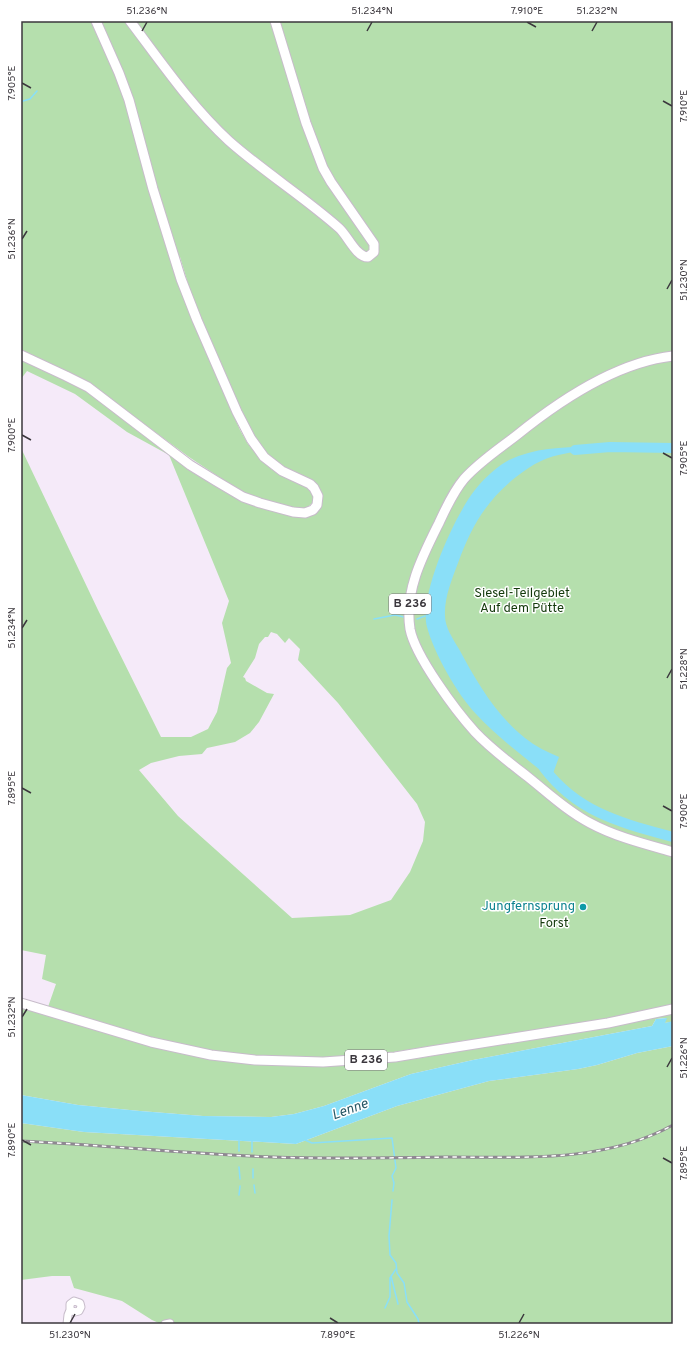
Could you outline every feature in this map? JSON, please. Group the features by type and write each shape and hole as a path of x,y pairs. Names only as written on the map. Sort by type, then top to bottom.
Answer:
{"main road":[{"path":"22,356 88,387 190,465 243,497 293,512 305,513 313,510 317,505 318,496 310,484 282,471 264,457 251,440 237,412 183,284 153,189 128,100 119,73 96,21"},
{"path":"130,21 174,79 216,127 243,153 340,229 360,255 368,257 374,252 374,244 330,182 323,168 306,123 275,21"},
{"name":"B 236","path":"673,356 660,358 637,365 614,374 580,391 542,415 468,475 457,488 420,563 411,595 409,617 410,631 428,669 467,723 491,747 567,808 589,822 612,833 673,852"},
{"name":"B 236","path":"21,1003 151,1042 204,1054 255,1060 323,1062 403,1056 608,1023 673,1009"}],"street":[{"path":"67,1324 70,1310"}],"green space":[{"path":"21,21 673,21 673,353 660,355 595,386 637,368 673,359 673,1022 664,1023 666,1018 656,1019 652,1026 473,1060 411,1074 324,1106 294,1114 271,1117 203,1116 140,1111 78,1105 21,1095 21,1006 177,1052 367,1063 420,1058 471,1049 468,1040 363,1057 323,1058 256,1056 212,1052 179,1046 48,1007 56,984 42,979 46,955 21,950 21,448 98,610 161,737 191,737 208,729 217,712 227,668 231,663 222,623 229,601 169,455 242,500 307,515 322,497 274,462 252,436 198,317 180,257 175,262 170,259 182,294 240,430 248,444 271,469 308,488 312,492 314,499 308,507 303,509 279,506 243,493 189,457 91,385 21,352","holes":["230,136 323,211 224,141","271,632 277,634 285,643 289,638 300,649 298,660 338,703 417,804 425,822 423,841 410,872 391,900 350,915 292,918 178,816 139,770 151,763 179,756 202,754 207,748 235,742 250,733 259,722 274,694 267,693 246,681 243,677 255,658 259,644 265,637 268,637"]},
{"path":"21,358 85,390 169,455 127,432 75,394 27,371 21,379"},
{"path":"673,1046 673,1324 161,1324 122,1301 74,1288 70,1276 52,1276 21,1280 21,1123 84,1132 296,1144 397,1106 489,1081 578,1069 637,1053"}],"water":[{"path":"589,447 588,450 559,455 528,468 505,486 488,505 474,526 463,550 451,582 445,609 445,620 452,637 472,673 496,708 525,738 541,749 559,757 551,779 493,731 461,696 447,673 430,637 427,627 426,613 428,595 441,553 460,513 470,497 486,478 505,462 528,453 558,448"},
{"name":"Lenne","path":"667,1018 665,1023 673,1021 673,1046 637,1053 578,1069 489,1081 397,1106 296,1144 84,1132 21,1123 21,1095 78,1105 203,1116 271,1117 294,1114 324,1106 411,1074 473,1060 652,1026 656,1019"}],"waterway":[{"path":"23,101 30,99 37,91"},
{"path":"575,450 610,447 673,448"},
{"path":"374,619 395,615 404,617"},
{"path":"417,619 425,616"},
{"path":"544,768 571,796 586,806 619,821 673,837"},
{"path":"305,1140 312,1143 392,1138 396,1168 392,1176 394,1183 393,1191"},
{"path":"252,1140 252,1152"},
{"path":"239,1141 239,1151"},
{"path":"239,1167 240,1179"},
{"path":"253,1169 253,1178"},
{"path":"254,1185 255,1193"},
{"path":"239,1195 240,1186"},
{"path":"392,1200 389,1236 390,1255 396,1263 397,1273 404,1283 407,1302 418,1319 419,1324"},
{"path":"385,1308 390,1297 390,1278 396,1269"},
{"path":"391,1276 398,1304"}],"railway":[{"path":"21,1141 272,1157 534,1157 591,1152 619,1146 647,1137 673,1125"}],"place":[{"name":"Jungfernsprung","path":"583,907"}],"park label":[{"name":"Siesel-Teilgebiet Auf dem Pütte","path":"522,602"},
{"name":"Forst","path":"554,924"}]}
